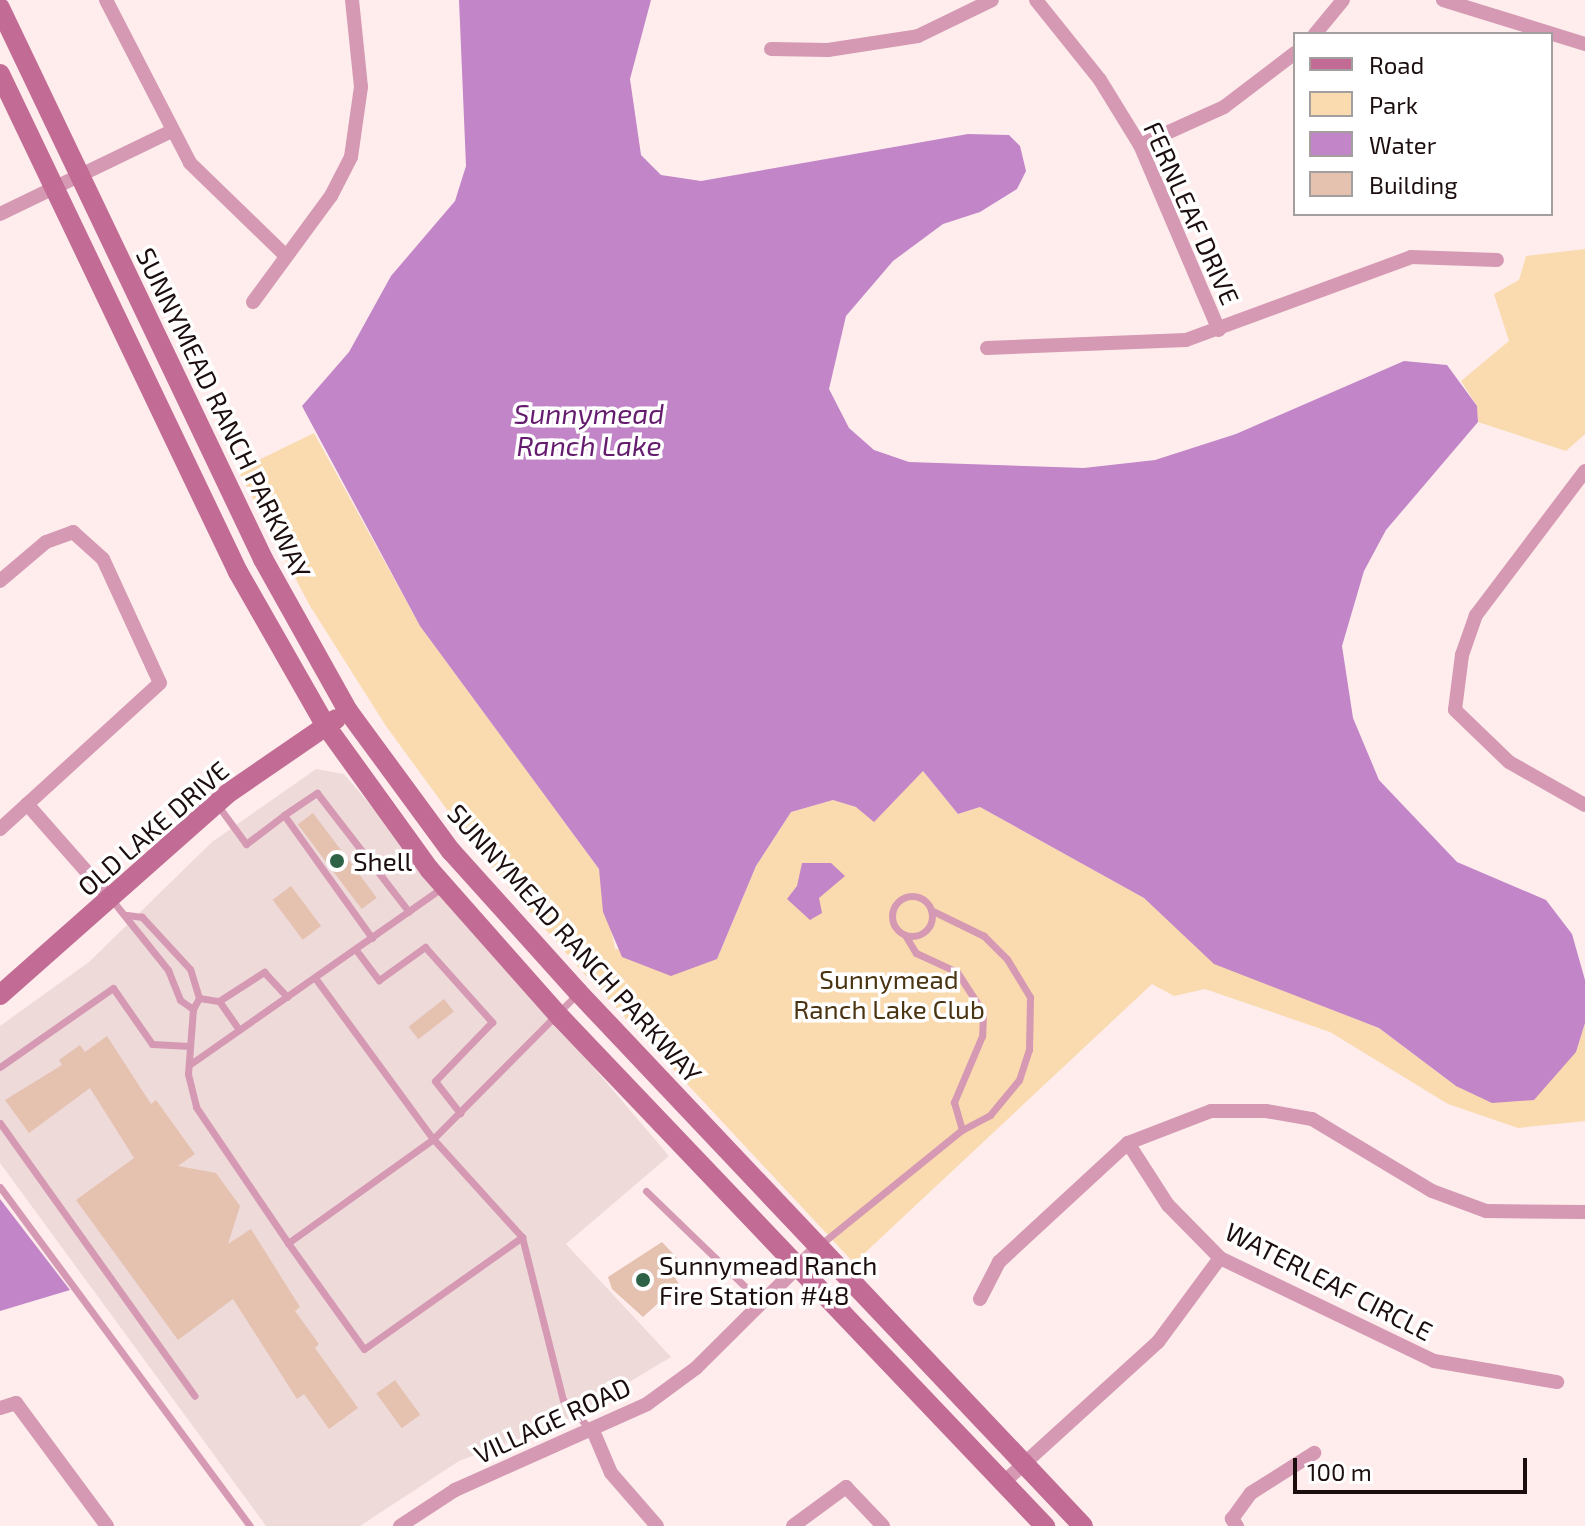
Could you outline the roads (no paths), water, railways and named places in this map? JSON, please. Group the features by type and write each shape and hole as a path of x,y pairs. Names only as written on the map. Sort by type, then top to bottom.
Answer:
{"main road":[{"name":"SUNNYMEAD RANCH PARKWAY","path":"0,8 263,559 348,711 451,851 578,992 1083,1526"},
{"path":"0,74 238,572 326,726 444,886 561,1018 1045,1526"},
{"name":"OLD LAKE DRIVE","path":"0,995 216,803 348,711"}],"street":[{"path":"106,0 170,132 210,187 284,254"},
{"path":"253,302 284,254 331,196 351,157 361,87 352,0"},
{"path":"771,49 828,50 918,36 992,0"},
{"name":"FERNLEAF DRIVE","path":"1036,0 1100,80 1140,145 1219,330"},
{"path":"1317,32 1343,0"},
{"path":"1443,0 1546,32"},
{"path":"1553,34 1585,44"},
{"path":"1140,145 1224,107 1293,55"},
{"path":"0,214 170,132"},
{"path":"987,348 1115,347 1219,330 1362,270 1411,257 1497,260"},
{"path":"1585,471 1476,615 1462,655 1455,710 1509,762 1585,805"},
{"path":"0,581 46,542 73,532 103,559 160,683 0,829"},
{"path":"27,804 110,898"},
{"path":"980,1299 999,1262 1128,1143 1211,1111 1295,1115 1330,1128 1461,1203 1518,1214 1585,1212"},
{"name":"WATERLEAF CIRCLE","path":"1128,1143 1168,1205 1220,1258 1434,1361 1557,1382"},
{"name":"VILLAGE ROAD","path":"400,1526 455,1490 594,1433 696,1368 819,1246"},
{"path":"1004,1482 1158,1342 1220,1258"},
{"path":"0,1408 16,1403 107,1526"},
{"path":"594,1433 611,1473 657,1526"},
{"path":"1237,1526 1232,1519 1251,1493 1314,1453"},
{"path":"793,1526 846,1487 883,1526"}],"lane":[{"path":"216,803 246,844 317,793 409,912"},
{"path":"284,815 372,938"},
{"path":"189,1065 444,886"},
{"path":"819,1246 962,1130 1005,1102 1026,1067 1030,997 1007,959 984,936 931,910 917,896 898,901 892,920 916,953 957,972 983,1012 982,1036 954,1102 962,1130"},
{"path":"110,898 127,915 130,929 168,970 180,1000 193,1009"},
{"path":"905,935 923,932 931,910"},
{"path":"127,915 142,917 182,959 199,998"},
{"path":"356,950 379,980 425,947 492,1022 435,1081 460,1113"},
{"path":"199,998 219,1001 264,972 287,997"},
{"path":"315,978 433,1139 522,1237 563,1400 594,1433"},
{"path":"0,1067 113,988 152,1044 190,1046"},
{"path":"288,1243 433,1139 561,1018 578,992"},
{"path":"199,998 193,1009 189,1065 190,1089 204,1125 364,1349 522,1237"},
{"path":"219,1001 239,1030"},
{"path":"0,1123 195,1396"},
{"path":"0,1187 250,1526"},
{"path":"646,1191 761,1302"}],"water":[{"name":"Sunnymead Ranch Lake","path":"459,0 651,0 630,79 641,155 661,175 701,181 968,134 1009,135 1020,146 1026,171 1017,189 980,212 943,224 893,261 846,316 829,389 849,428 874,450 909,462 1084,468 1155,460 1236,434 1404,361 1447,365 1477,406 1478,422 1386,530 1364,571 1342,646 1353,718 1379,780 1457,862 1546,900 1572,934 1585,980 1585,1023 1576,1052 1534,1100 1492,1103 1456,1086 1379,1028 1214,964 1144,898 980,807 958,814 923,771 874,822 856,807 833,800 791,812 756,866 717,959 671,976 622,957 603,912 599,869 420,626 302,406 349,352 391,276 455,201 466,166"},
{"path":"802,863 831,863 845,876 819,898 822,913 810,920 787,899 797,886"},
{"path":"0,1199 70,1290 0,1311"}],"place":[{"name":"Shell","path":"337,861"},
{"name":"Sunnymead Ranch Fire Station #48","path":"643,1280"}],"park label":[{"name":"Sunnymead Ranch Lake Club","path":"889,994"}]}
